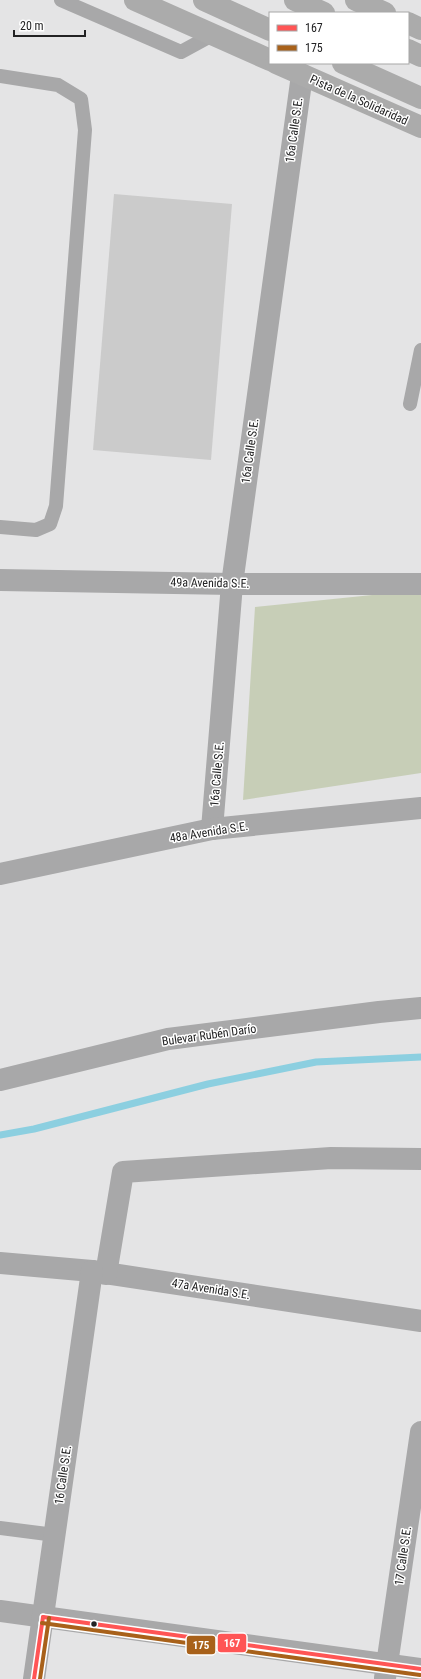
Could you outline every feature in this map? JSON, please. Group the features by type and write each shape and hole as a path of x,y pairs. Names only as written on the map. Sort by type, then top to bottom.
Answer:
{"main road":[{"path":"135,0 269,60"},
{"path":"204,0 269,30"},
{"path":"295,0 322,12"},
{"path":"356,0 383,12"},
{"path":"409,23 421,29"},
{"path":"409,50 421,56"},
{"name":"Pista de la Solidaridad","path":"278,64 421,127"},
{"path":"345,64 421,98"}],"street":[{"name":"16a Calle S.E.","path":"212,829 232,584 302,75"},
{"name":"49a Avenida S.E.","path":"0,580 232,584 421,584"},
{"name":"48a Avenida S.E.","path":"0,874 212,829 421,808"},
{"name":"Bulevar Rubén Darío","path":"0,1080 168,1039 421,1008"},
{"name":"16 Calle S.E.","path":"34,1679 55,1535 99,1273 123,1172 331,1158 421,1159"},
{"name":"47a Avenida S.E.","path":"0,1263 99,1273 421,1321"},
{"name":"17 Calle S.E.","path":"386,1671 421,1432"},
{"path":"0,1611 386,1671 421,1669"}],"lane":[{"path":"61,0 181,52 214,34"},
{"path":"0,76 58,85 81,99 85,130 56,506 50,524 36,530 0,527"},
{"path":"410,404 421,350"},
{"path":"0,1528 55,1535"}],"green space":[{"path":"421,590 421,773 243,800 255,607"}],"building":[{"path":"114,194 232,204 211,460 93,450"}],"waterway":[{"path":"0,1135 34,1129 208,1084 316,1062 421,1057"}],"transit line":[{"name":"167","path":"43,1617 421,1669"},
{"name":"167","path":"34,1679 43,1617"},
{"name":"175","path":"40,1679 49,1618"},
{"name":"175","path":"42,1623 420,1675"}]}
